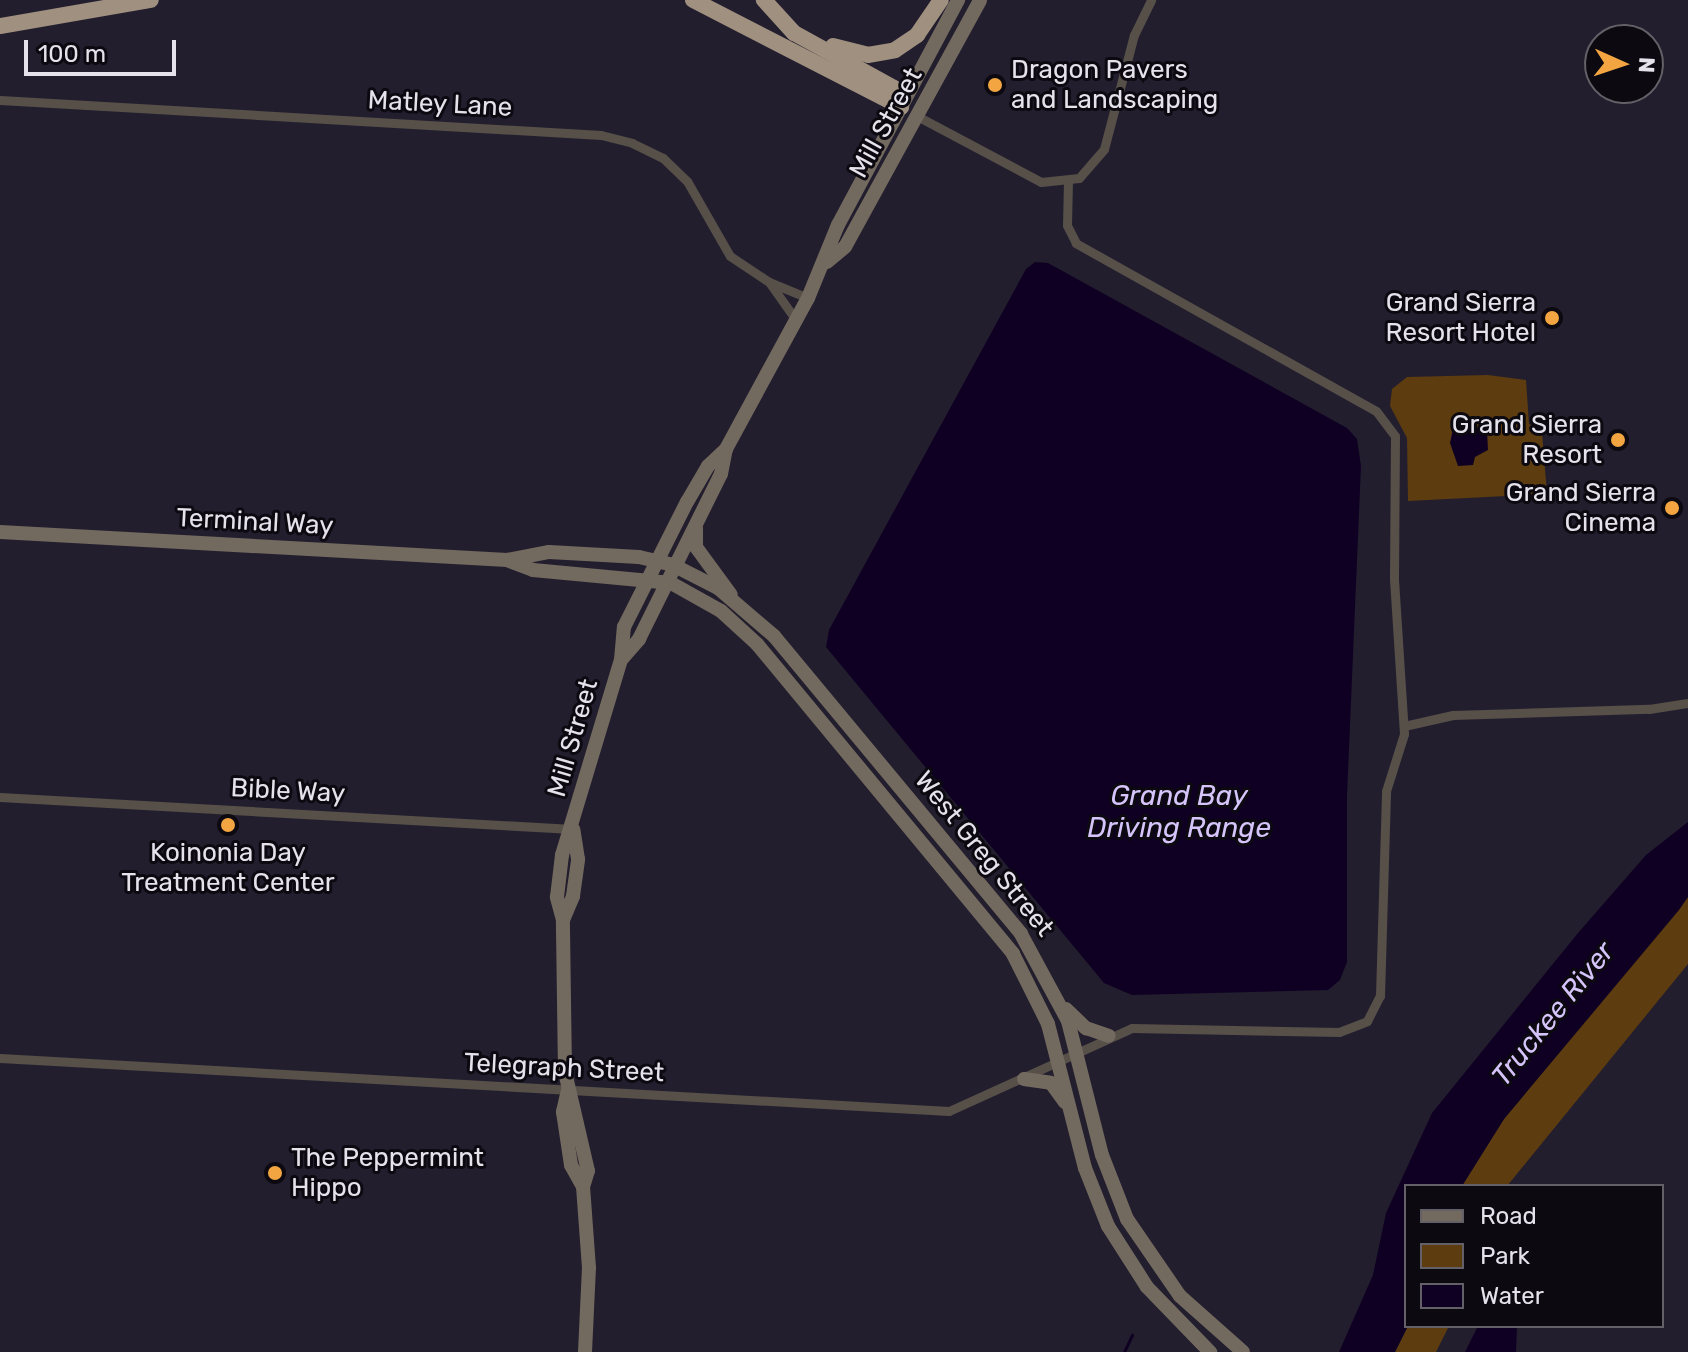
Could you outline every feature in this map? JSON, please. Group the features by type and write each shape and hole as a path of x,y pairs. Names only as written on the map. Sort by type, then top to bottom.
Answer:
{"highway":[{"path":"0,26 151,0"},
{"path":"693,0 886,103 901,107"},
{"path":"764,0 794,33 894,88 901,107"},
{"path":"794,33 878,55 910,41 941,0"}],"main road":[{"name":"Mill Street","path":"621,660 639,639 673,565 721,474 726,449 827,262 838,225 958,0"},
{"name":"Mill Street","path":"827,262 845,247 980,0"},
{"path":"901,107 917,116"},
{"name":"Mill Street","path":"585,1352 589,1267 583,1187 572,1173 563,1112 568,1090 561,1019 563,920 573,896 578,859 573,829 621,660 624,627 708,466 726,449"},
{"path":"697,518 696,547 734,598"},
{"name":"Terminal Way","path":"0,532 507,560 549,552 657,560 673,565"},
{"name":"Terminal Way","path":"507,560 533,570 665,582"},
{"name":"West Greg Street","path":"673,565 734,598 774,636 1021,934 1062,1006 1078,1051 1102,1155 1127,1219 1180,1296 1243,1352"},
{"name":"West Greg Street","path":"665,582 708,602 745,631 1013,954 1039,1003 1060,1060 1091,1187 1121,1249 1161,1305 1210,1352"},
{"path":"878,790 888,790 940,835"},
{"path":"1062,1006 1086,1028 1109,1036"},
{"path":"1024,1079 1051,1083 1071,1111"}],"street":[{"path":"917,116 1034,180 1068,182 1086,174 1101,156 1131,44 1151,0"},
{"name":"Matley Lane","path":"0,100 622,140 648,149 676,168 730,256 769,282 808,298"},
{"name":"Telegraph Street","path":"0,1058 949,1111 1024,1079 1109,1036 1141,1027 1339,1032 1367,1021 1380,996 1386,791 1404,726 1394,578 1398,451 1389,424 1367,406 1084,249 1068,229 1068,182"},
{"path":"769,282 796,320"},
{"path":"1404,726 1483,713 1649,709 1688,703"},
{"name":"Bible Way","path":"0,797 573,829"}],"green space":[{"path":"1488,375 1526,380 1529,424 1542,432 1547,494 1408,501 1407,438 1390,406 1392,389 1407,377"},
{"path":"1688,897 1688,964 1509,1184 1463,1184 1504,1119"},
{"path":"1407,1328 1448,1328 1436,1352 1395,1352"}],"water":[{"name":"Grand Bay Driving Range","path":"1035,262 1048,263 1347,428 1357,439 1361,466 1347,796 1347,962 1340,980 1328,990 1132,995 1104,983 826,647 829,630 1026,269"},
{"path":"1470,419 1473,426 1487,431 1488,450 1475,457 1473,465 1458,466 1450,443 1455,420"},
{"name":"Truckee River","path":"1688,822 1688,897 1504,1119 1463,1184 1404,1184 1404,1328 1407,1328 1395,1352 1339,1352 1373,1275 1386,1213 1432,1113 1578,933 1646,855"},
{"path":"1477,1328 1517,1328 1516,1352 1465,1352"}],"waterway":[{"path":"1124,1352 1132,1335"}],"place":[{"name":"Dragon Pavers and Landscaping","path":"995,85"},
{"name":"Grand Sierra Resort Hotel","path":"1552,318"},
{"name":"Grand Sierra Resort","path":"1618,440"},
{"name":"Grand Sierra Cinema","path":"1672,508"},
{"name":"Koinonia Day Treatment Center","path":"228,825"},
{"name":"The Peppermint Hippo","path":"275,1173"}]}
